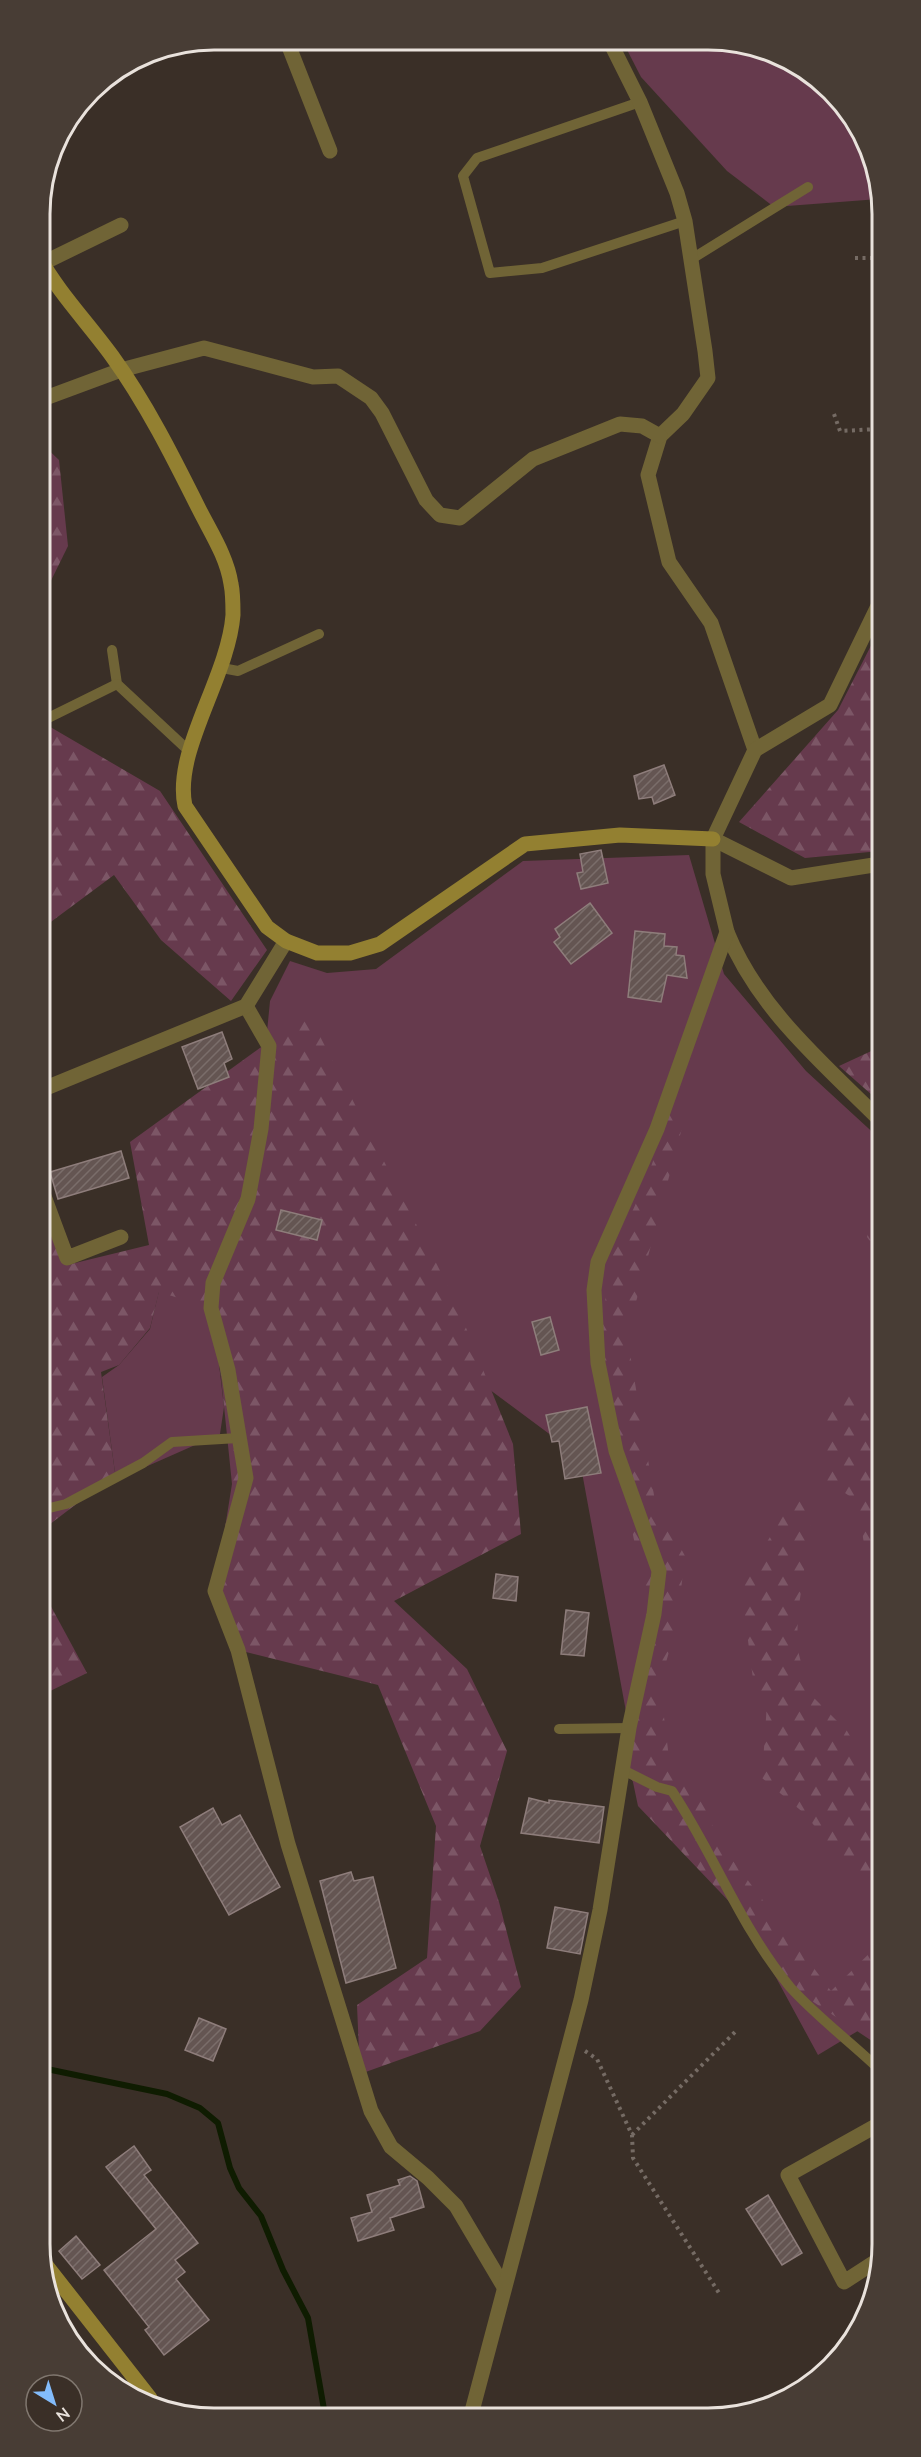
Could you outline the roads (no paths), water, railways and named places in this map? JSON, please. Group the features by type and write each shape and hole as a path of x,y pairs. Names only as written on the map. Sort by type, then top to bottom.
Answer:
{"street":[{"path":"290,50 330,151"},
{"path":"614,50 640,102 677,193 685,221 708,378 683,414 660,436 648,474 669,562 711,623 755,750"},
{"path":"50,257 121,225"},
{"path":"50,273 121,370 172,456 223,555 231,584 233,615 222,668 183,771 181,790 185,806 267,927 286,941 317,953 350,953 380,944 525,844 620,835 713,839 791,878 872,865"},
{"path":"50,396 121,370 204,348 313,377 338,376 371,398 376,405 426,500 440,515 460,518 533,459 620,424 642,426 660,436"},
{"path":"872,619 830,705 755,750 713,839 713,874 727,932 737,958 753,984 789,1028 872,1111"},
{"path":"473,2408 571,2040 600,1910 629,1728 654,1614 659,1571 616,1451 598,1362 594,1290 598,1262 657,1129 727,932"},
{"path":"50,1086 246,1006 286,941"},
{"path":"246,1006 269,1046 261,1129 248,1199 213,1283 211,1308 228,1370 246,1478 215,1591 238,1650 288,1844 371,2111 391,2147 428,2178 456,2206 504,2287"},
{"path":"50,1212 67,1258 121,1237"},
{"path":"869,2268 844,2282 788,2175 871,2128"},
{"path":"53,2274 145,2392"}],"lane":[{"path":"640,102 477,158 463,176 490,273 542,268 685,221"},
{"path":"690,260 808,187"},
{"path":"222,668 238,671 319,634"},
{"path":"112,650 117,684 190,752"},
{"path":"50,717 117,684"},
{"path":"50,1508 66,1504 143,1463 172,1442 238,1437"},
{"path":"559,1730 629,1728"},
{"path":"623,1770 657,1787 672,1791 696,1826 740,1913 791,1987 871,2062"}],"waterway":[{"path":"50,2070 167,2094 200,2108 218,2123 230,2168 239,2188 261,2216 283,2270 308,2318 324,2408"}]}
